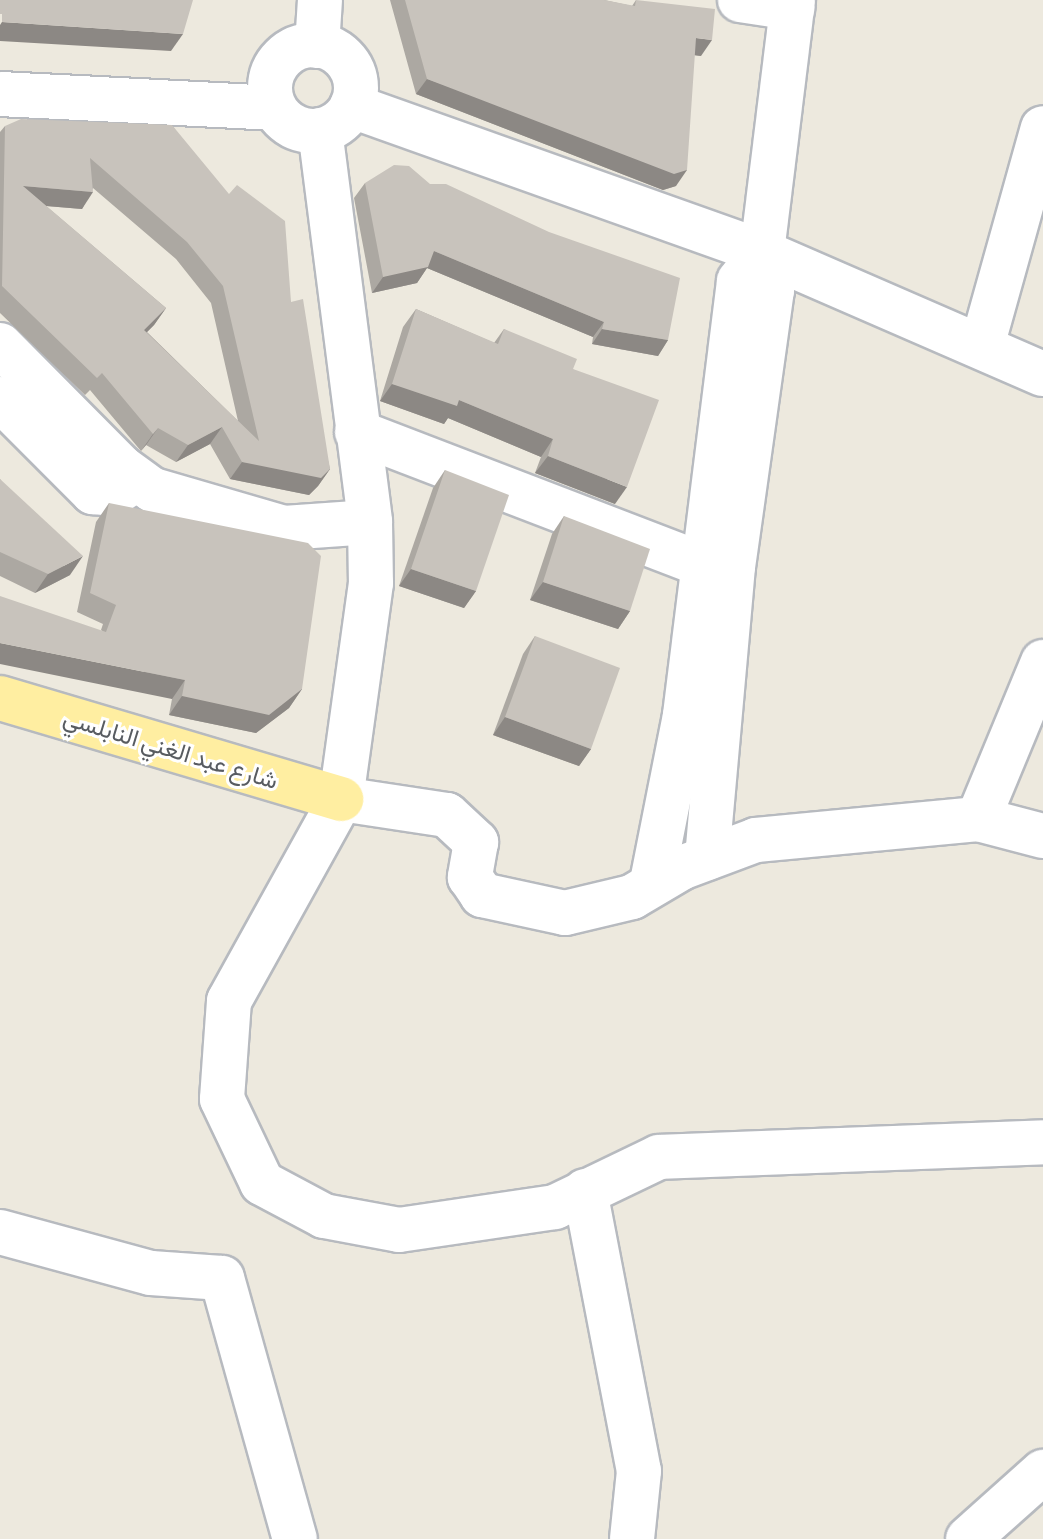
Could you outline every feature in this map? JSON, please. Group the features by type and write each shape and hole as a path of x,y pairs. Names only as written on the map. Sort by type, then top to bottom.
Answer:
{"main road":[{"name":"شارع عبد الغني النابلسي","path":"4,705 341,799"}],"street":[{"path":"317,46 320,0"},
{"path":"652,882 700,743 733,567 772,291 762,252 792,4 740,0"},
{"path":"274,108 277,64 317,46"},
{"path":"317,46 345,60 356,90 336,118 357,432 370,522 368,620 341,799 229,1001 222,1099 262,1183 324,1216 399,1230 555,1207 659,1157 1043,1142"},
{"path":"0,94 274,108 294,127 336,118 762,252 1043,374"},
{"path":"982,346 1043,128"},
{"path":"707,858 700,743 699,563 739,281 762,252"},
{"path":"3,357 135,480 284,528 370,522"},
{"path":"0,399 93,492 114,494 135,480"},
{"path":"357,432 699,563"},
{"path":"978,819 1043,662"},
{"path":"341,799 447,815 476,842 470,877 482,895 565,913 619,902 652,882 707,858 799,833 978,819 1043,836"},
{"path":"585,1191 639,1471 632,1539"},
{"path":"0,1232 151,1273 222,1278 295,1539"},
{"path":"968,1539 1043,1472"}],"building":[{"path":"0,0 193,0 183,34 2,22"},
{"path":"405,0 604,0 635,6 636,0 715,9 712,40 696,38 687,170 674,174 427,79"},
{"path":"21,119 172,125 229,194 237,185 285,221 291,302 303,299 330,469 321,478 242,462 222,427 188,445 158,428 153,434 102,373 97,378 2,286 5,126","holes":["90,158 187,242 223,286 259,441 144,330 166,308 23,186 93,192"]},
{"path":"394,165 409,166 430,184 446,184 549,232 680,278 668,340 602,329 604,322 434,251 428,267 383,277 365,183"},
{"path":"416,309 498,344 504,329 577,359 573,369 659,400 627,487 548,456 553,439 459,400 457,406 392,384"},
{"path":"445,470 509,495 476,591 411,569"},
{"path":"0,479 83,556 48,574 0,552"},
{"path":"109,503 308,543 321,556 302,689 269,715 182,696 185,680 0,643 0,596 106,632 116,605 90,593"},
{"path":"564,516 650,549 630,611 543,582"},
{"path":"535,636 620,668 591,749 505,717"}]}
